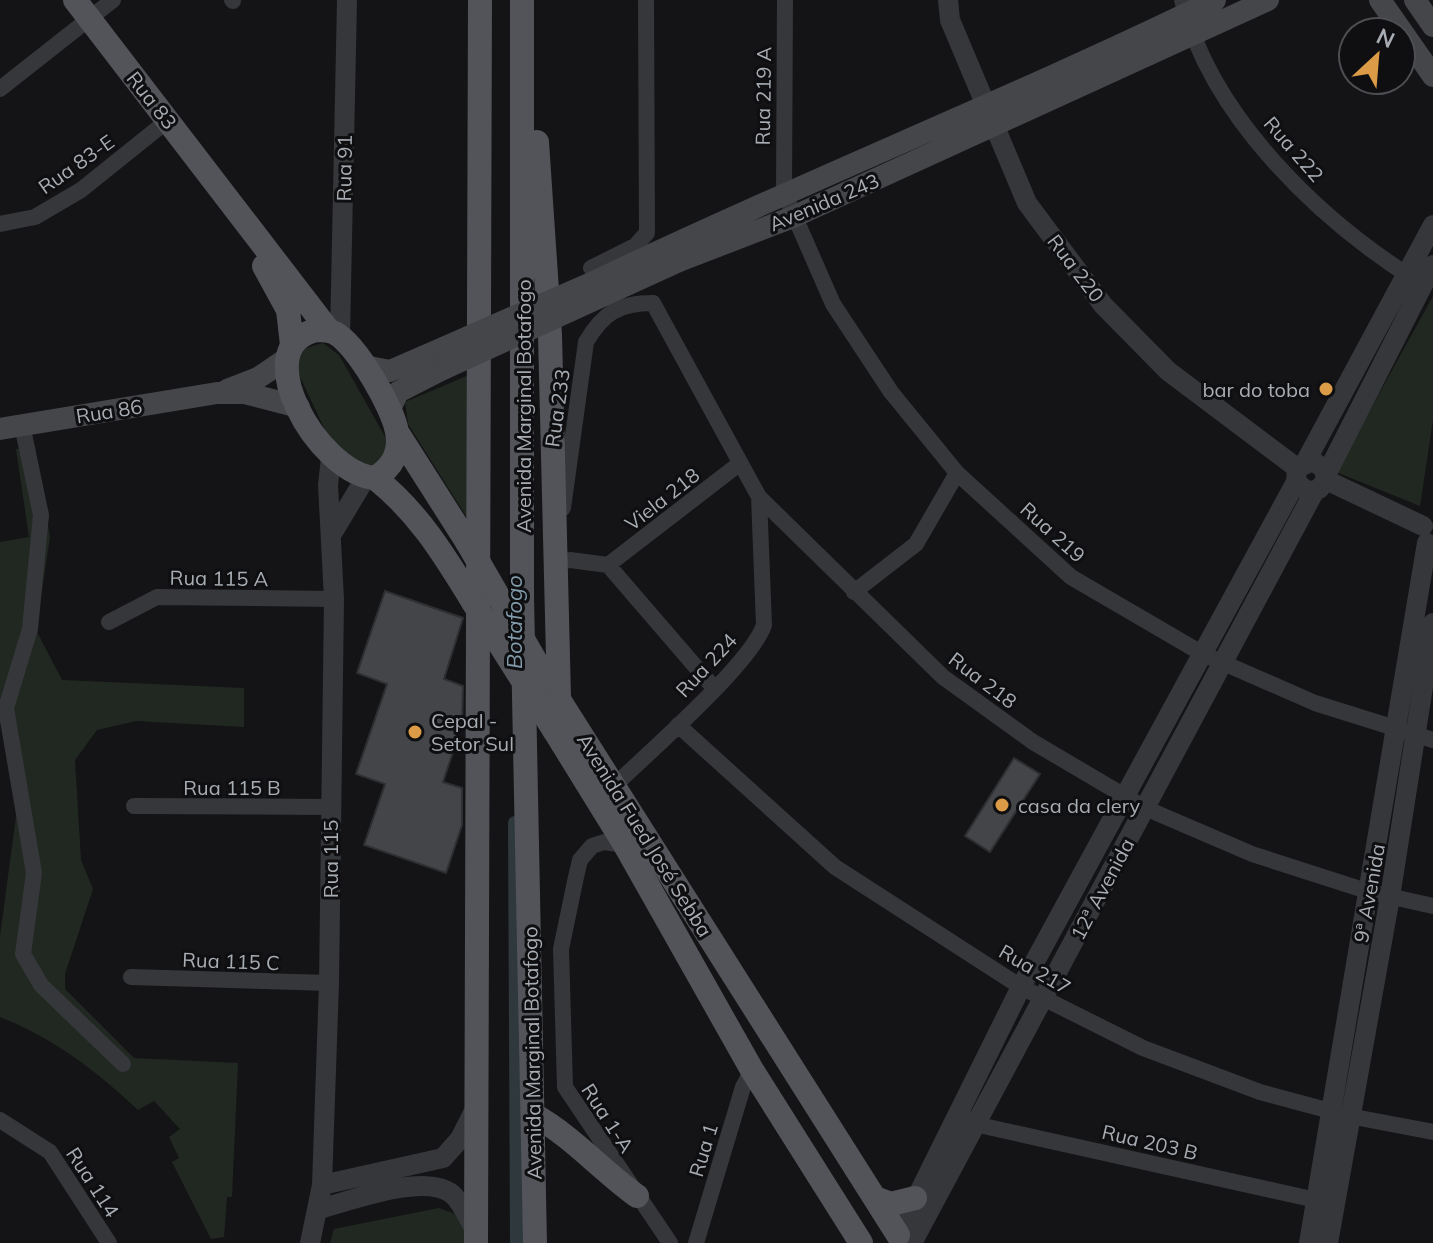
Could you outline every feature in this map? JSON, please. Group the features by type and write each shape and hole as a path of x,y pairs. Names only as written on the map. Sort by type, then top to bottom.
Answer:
{"main road":[{"name":"Avenida Marginal Botafogo","path":"476,1237 473,1113 481,517 480,0"},
{"name":"Avenida Marginal Botafogo","path":"522,0 522,596 535,1243"},
{"name":"Avenida 243","path":"364,366 390,371 443,358 793,217 1215,0"},
{"name":"Avenida 243","path":"1187,16 1268,0"},
{"path":"1380,0 1433,76"},
{"path":"1415,0 1433,26"},
{"name":"Rua 83","path":"82,9 228,201 364,366"},
{"path":"523,94 538,144 550,335 555,563 552,688"},
{"name":"Avenida 243","path":"393,421 398,392 443,358 595,274 784,192 988,117"},
{"name":"Rua 83","path":"228,201 288,310 291,388 318,443 331,458"},
{"path":"289,352 304,333 334,333"},
{"name":"Rua 86","path":"217,393 258,378 289,352"},
{"name":"Avenida Fued José Sebba","path":"364,366 393,421 552,688 875,1198 907,1240"},
{"name":"Rua 86","path":"11,427 217,393 245,393 299,407"},
{"path":"370,478 389,468 395,459 393,421"},
{"name":"Avenida Fued José Sebba","path":"331,458 370,478 410,508 431,534 625,845 752,1070 861,1243"},
{"path":"557,734 597,780 606,788 614,786"},
{"path":"534,1115 565,1132 637,1196"},
{"path":"875,1198 891,1204 915,1198"},
{"path":"872,1243 888,1234 907,1240"}],"street":[{"path":"0,89 82,9 113,0"},
{"name":"Rua 91","path":"334,333 347,0"},
{"path":"595,274 635,246 647,233 646,0"},
{"name":"Rua 219 A","path":"784,192 785,0"},
{"name":"Rua 220","path":"948,0 950,20 988,117 1027,203 1103,305 1168,371 1311,476 1430,526"},
{"name":"Rua 222","path":"1187,16 1235,110 1272,159 1331,221 1415,280"},
{"name":"Rua 83-E","path":"0,224 35,217 81,190 167,121"},
{"name":"Rua 219","path":"784,192 833,304 891,392 957,473 1071,577 1212,658 1315,703 1414,736"},
{"name":"12ª Avenida","path":"907,1240 915,1198 1021,987 1126,799 1212,658 1311,476 1415,280 1433,225"},
{"name":"12ª Avenida","path":"1415,280 1433,265"},
{"name":"Rua 233","path":"555,563 586,342 599,319 631,303 653,303"},
{"name":"Rua 218","path":"653,303 759,497 943,677 1033,742 1145,808 1252,854 1380,895 1433,906"},
{"path":"11,427 41,515 30,629 6,708 13,765 34,873 23,954 41,985 123,1064"},
{"name":"Rua 115","path":"310,1243 322,1185 329,983 334,599 333,532 328,485 331,458"},
{"name":"Viela 218","path":"608,565 739,464"},
{"path":"854,592 916,544 957,473"},
{"path":"333,532 370,478"},
{"name":"Rua 224","path":"614,786 678,725 761,636 764,625 759,497"},
{"name":"9ª Avenida","path":"1414,736 1430,526"},
{"path":"555,563 570,560 608,565 714,688"},
{"name":"Rua 115 A","path":"109,622 157,597 334,599"},
{"name":"9ª Avenida","path":"1309,1243 1325,1202 1433,623"},
{"name":"12ª Avenida","path":"907,1240 979,1125 1145,808 1212,658"},
{"name":"Rua 217","path":"678,725 835,867 1043,999 1143,1048 1260,1092 1340,1114 1433,1132"},
{"name":"Rua 115 B","path":"134,806 330,807"},
{"name":"Rua 1-A","path":"625,845 604,842 592,846 580,860 561,949 565,1087 670,1243"},
{"name":"Rua 115 C","path":"131,977 329,983"},
{"name":"Rua 1","path":"696,1243 743,1087 752,1070"},
{"path":"322,1185 443,1158 460,1139 473,1113"},
{"name":"Rua 203 B","path":"959,1114 979,1125 1325,1202"},
{"name":"Rua 114","path":"0,1120 50,1152 109,1243"},
{"path":"319,1209 414,1185 432,1187 452,1194 476,1237"},
{"name":"9ª Avenida","path":"1325,1202 1328,1243"}],"shaded area":[{"path":"1433,296 1433,420 1420,506 1336,472"},
{"path":"323,343 339,355 388,442 387,459 369,469 333,447 294,364 299,350"},
{"path":"481,370 478,535 408,424 405,402"},
{"path":"35,446 50,537 36,630 62,680 244,688 244,727 136,721 97,730 75,760 81,860 93,889 65,974 65,989 134,1058 238,1063 232,1197 227,1197 224,1237 211,1239 172,1162 179,1158 169,1137 180,1129 154,1101 138,1110 74,1057 0,1017 0,936 17,809 0,722 0,542 29,537 16,449"},
{"path":"439,1208 458,1215 473,1243 330,1243 334,1229"}],"building":[{"name":"Cepal - Setor Sul","path":"385,591 463,618 444,679 463,686 462,725 443,782 462,788 462,825 446,873 364,845 385,784 356,774 387,684 357,673"},
{"name":"casa da clery","path":"1014,758 1040,774 990,852 965,836"}],"waterway":[{"name":"Botafogo","path":"515,823 517,1243"}],"place":[{"name":"bar do toba","path":"1326,389"},
{"name":"Cepal - Setor Sul","path":"415,732"},
{"name":"casa da clery","path":"1002,805"}]}
